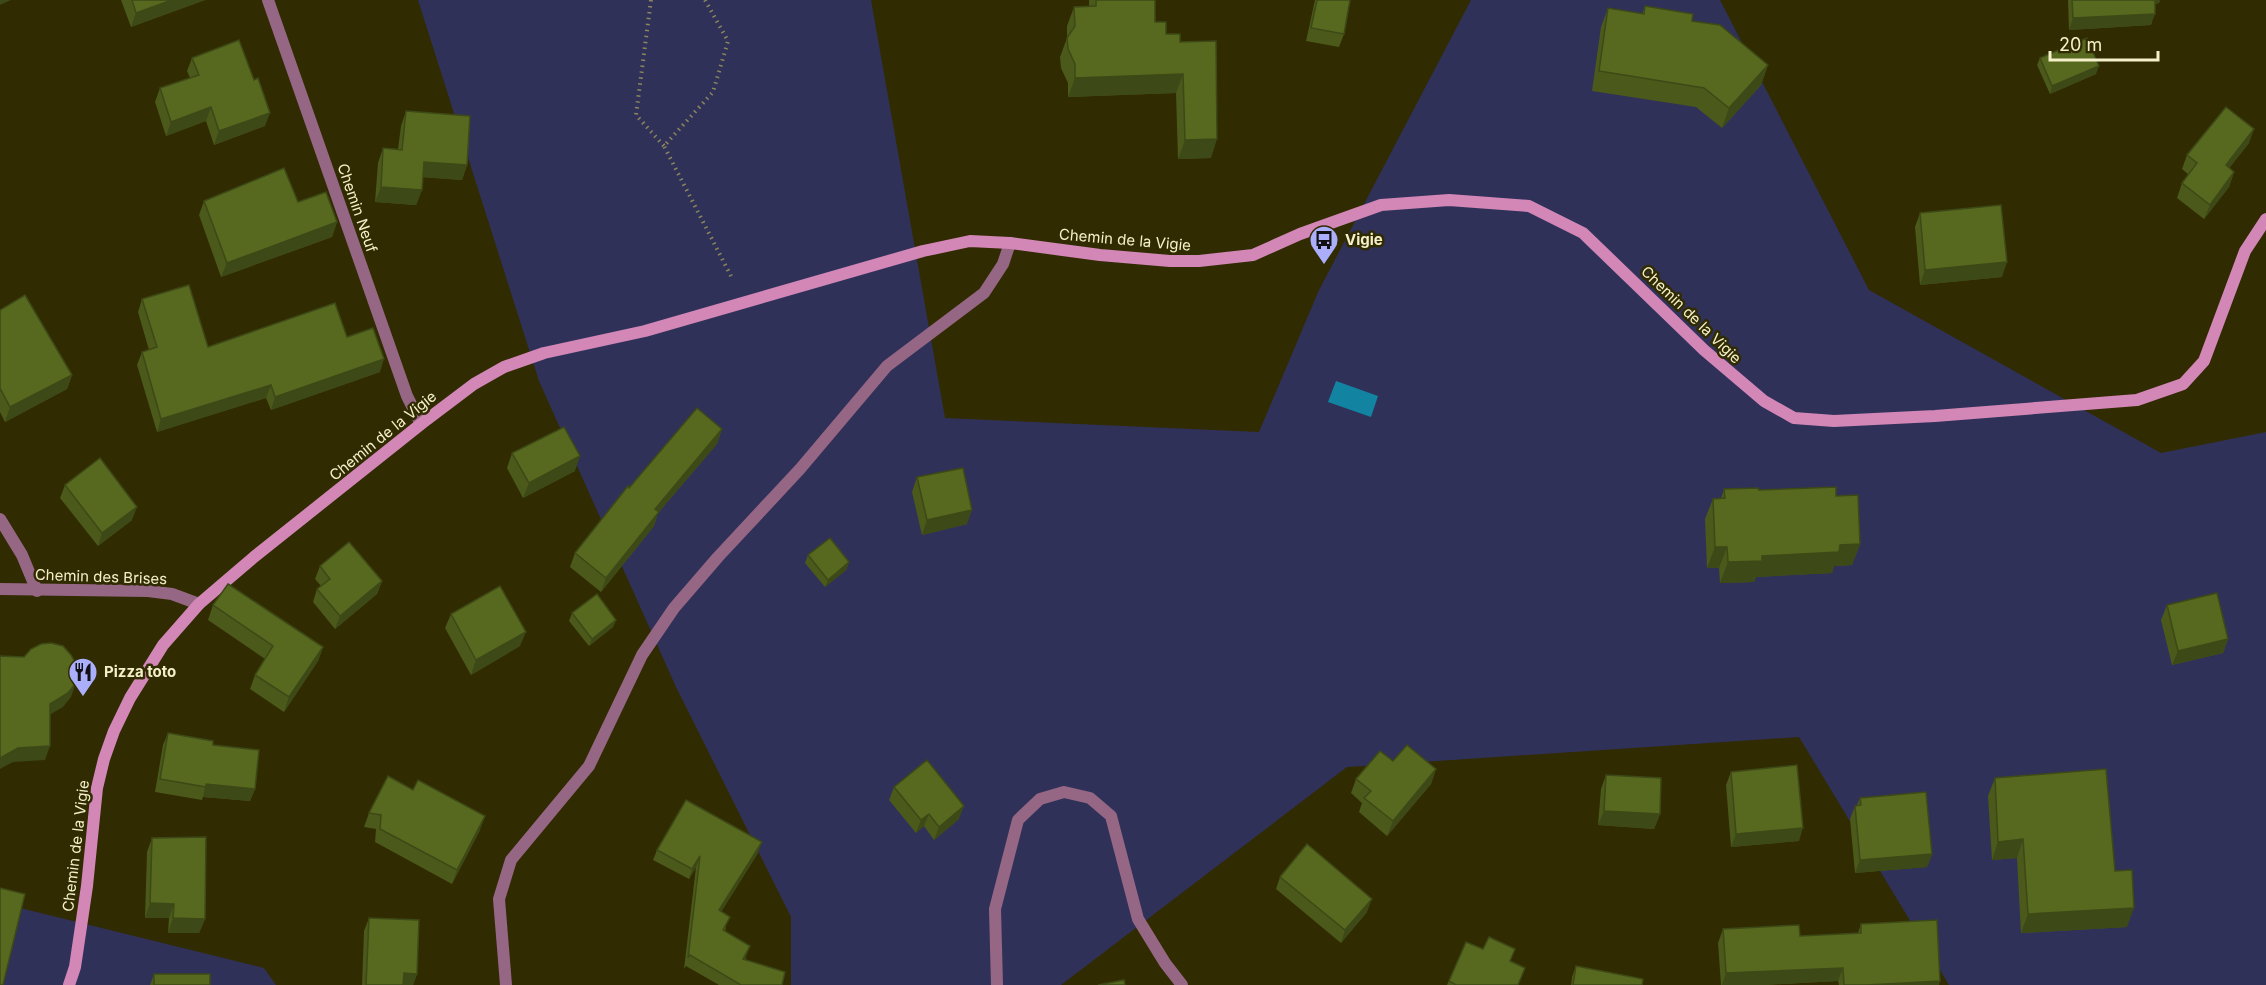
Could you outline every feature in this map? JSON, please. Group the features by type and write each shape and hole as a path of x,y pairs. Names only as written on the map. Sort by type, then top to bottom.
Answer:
{"street":[{"name":"Chemin Neuf","path":"268,0 407,396 421,424"},
{"name":"Chemin de la Vigie","path":"69,985 75,967 87,886 97,788 104,759 130,698 163,645 199,604 254,557 421,424 474,384 504,367 544,353 645,331 923,251 970,242 1010,243 1100,255 1170,261 1198,261 1253,255 1300,234 1380,205 1449,200 1529,206 1583,233 1704,350 1764,401 1794,418 1834,421 1935,416 2137,400 2183,384 2204,361 2245,251 2266,219"},
{"path":"506,985 499,899 511,860 589,766 642,655 674,608 800,469 887,366 984,292 1003,264 1010,243"},
{"path":"0,519 22,555 37,591"},
{"name":"Chemin des Brises","path":"0,589 148,591 172,594 199,604"},
{"path":"997,985 995,909 1018,820 1040,799 1064,792 1090,798 1111,816 1138,919 1165,963 1182,985"}],"path":[{"path":"651,0 636,115 664,146 745,302"},
{"path":"664,146 713,92 728,41 705,0"}],"shaded area":[{"path":"418,0 871,0 945,418 1259,432 1319,290 1471,0 1720,0 1869,290 2161,453 2266,432 2266,985 1949,985 1799,737 1347,767 1061,985 791,985 791,917 676,687 539,381"},
{"path":"1336,381 1378,396 1371,417 1328,402"},
{"path":"0,903 264,968 276,985 0,985"}],"building":[{"path":"132,0 172,0 136,13"},
{"path":"1096,0 1155,0 1155,22 1166,22 1166,34 1180,34 1180,42 1216,41 1217,139 1185,140 1183,74 1075,78 1075,64 1068,49 1067,38 1075,26 1074,7 1096,6"},
{"path":"1317,0 1350,0 1344,34 1311,28"},
{"path":"2072,0 2155,0 2155,14 2073,18"},
{"path":"1645,6 1693,14 1692,21 1720,25 1768,65 1729,108 1704,88 1599,71 1608,8 1644,14"},
{"path":"2087,38 2099,66 2052,86 2040,58"},
{"path":"239,40 254,80 258,78 270,113 219,131 211,107 171,122 160,88 199,75 192,58"},
{"path":"2226,107 2254,129 2226,165 2234,172 2210,205 2182,183 2197,163 2187,155"},
{"path":"406,111 470,116 467,165 424,162 422,190 381,187 383,148 402,150"},
{"path":"284,168 298,202 326,192 337,222 227,263 204,201"},
{"path":"2001,205 2007,262 1925,270 1920,213"},
{"path":"189,285 208,347 335,303 347,337 373,328 384,359 275,397 271,385 161,419 142,352 157,347 142,299"},
{"path":"25,295 72,375 10,407 0,391 0,310"},
{"path":"697,408 722,429 655,509 659,512 606,578 575,553 628,486 629,488"},
{"path":"564,427 580,456 529,483 512,453"},
{"path":"100,458 137,507 102,533 65,485"},
{"path":"963,468 972,510 927,520 917,477"},
{"path":"1836,487 1836,496 1858,495 1860,544 1840,545 1839,552 1762,556 1762,561 1728,562 1727,547 1715,547 1713,499 1725,498 1724,489"},
{"path":"830,538 849,562 828,580 808,555"},
{"path":"349,542 382,581 340,616 317,589 330,579 320,566"},
{"path":"228,584 323,647 289,697 255,675 273,646 213,605"},
{"path":"500,586 526,632 476,660 451,614"},
{"path":"2217,593 2228,639 2178,651 2167,605"},
{"path":"597,594 616,620 592,639 572,613"},
{"path":"51,643 63,646 71,655 76,664 76,683 68,693 50,704 50,746 18,748 0,758 0,656 24,657 31,649 41,644"},
{"path":"168,733 213,741 213,745 259,750 255,789 206,784 206,787 160,779"},
{"path":"1407,745 1436,769 1393,821 1364,798 1371,791 1356,779 1380,751 1393,761"},
{"path":"927,760 964,806 939,827 929,814 921,820 894,787"},
{"path":"1797,765 1803,828 1736,834 1731,772"},
{"path":"2106,769 2115,871 2132,870 2134,908 2028,914 2023,839 1998,842 1995,778"},
{"path":"1606,775 1661,778 1660,814 1604,811"},
{"path":"388,776 413,790 418,780 485,816 457,870 380,829 381,815 369,813"},
{"path":"1926,792 1932,854 1860,860 1855,806 1861,805 1860,798"},
{"path":"686,800 762,842 719,910 730,917 723,930 750,946 743,959 785,972 782,985 741,985 690,955 688,958 700,856 692,869 657,850"},
{"path":"206,837 205,919 173,918 174,904 150,903 152,838"},
{"path":"1307,844 1372,899 1345,930 1280,877"},
{"path":"0,888 25,894 3,985 0,985"},
{"path":"369,918 419,920 417,974 404,973 403,985 366,985"},
{"path":"1937,920 1940,981 1844,985 1843,968 1726,973 1723,929 1799,925 1800,936 1861,933 1861,924"},
{"path":"1489,937 1515,949 1510,961 1525,968 1518,985 1456,985 1449,981 1466,942 1483,949"},
{"path":"1576,966 1643,979 1642,985 1573,985"},
{"path":"154,974 210,974 210,985 154,985"},
{"path":"1124,980 1125,985 1098,985"}],"place":[{"name":"Vigie","path":"1324,266"},
{"name":"Pizza toto","path":"83,698"}]}
